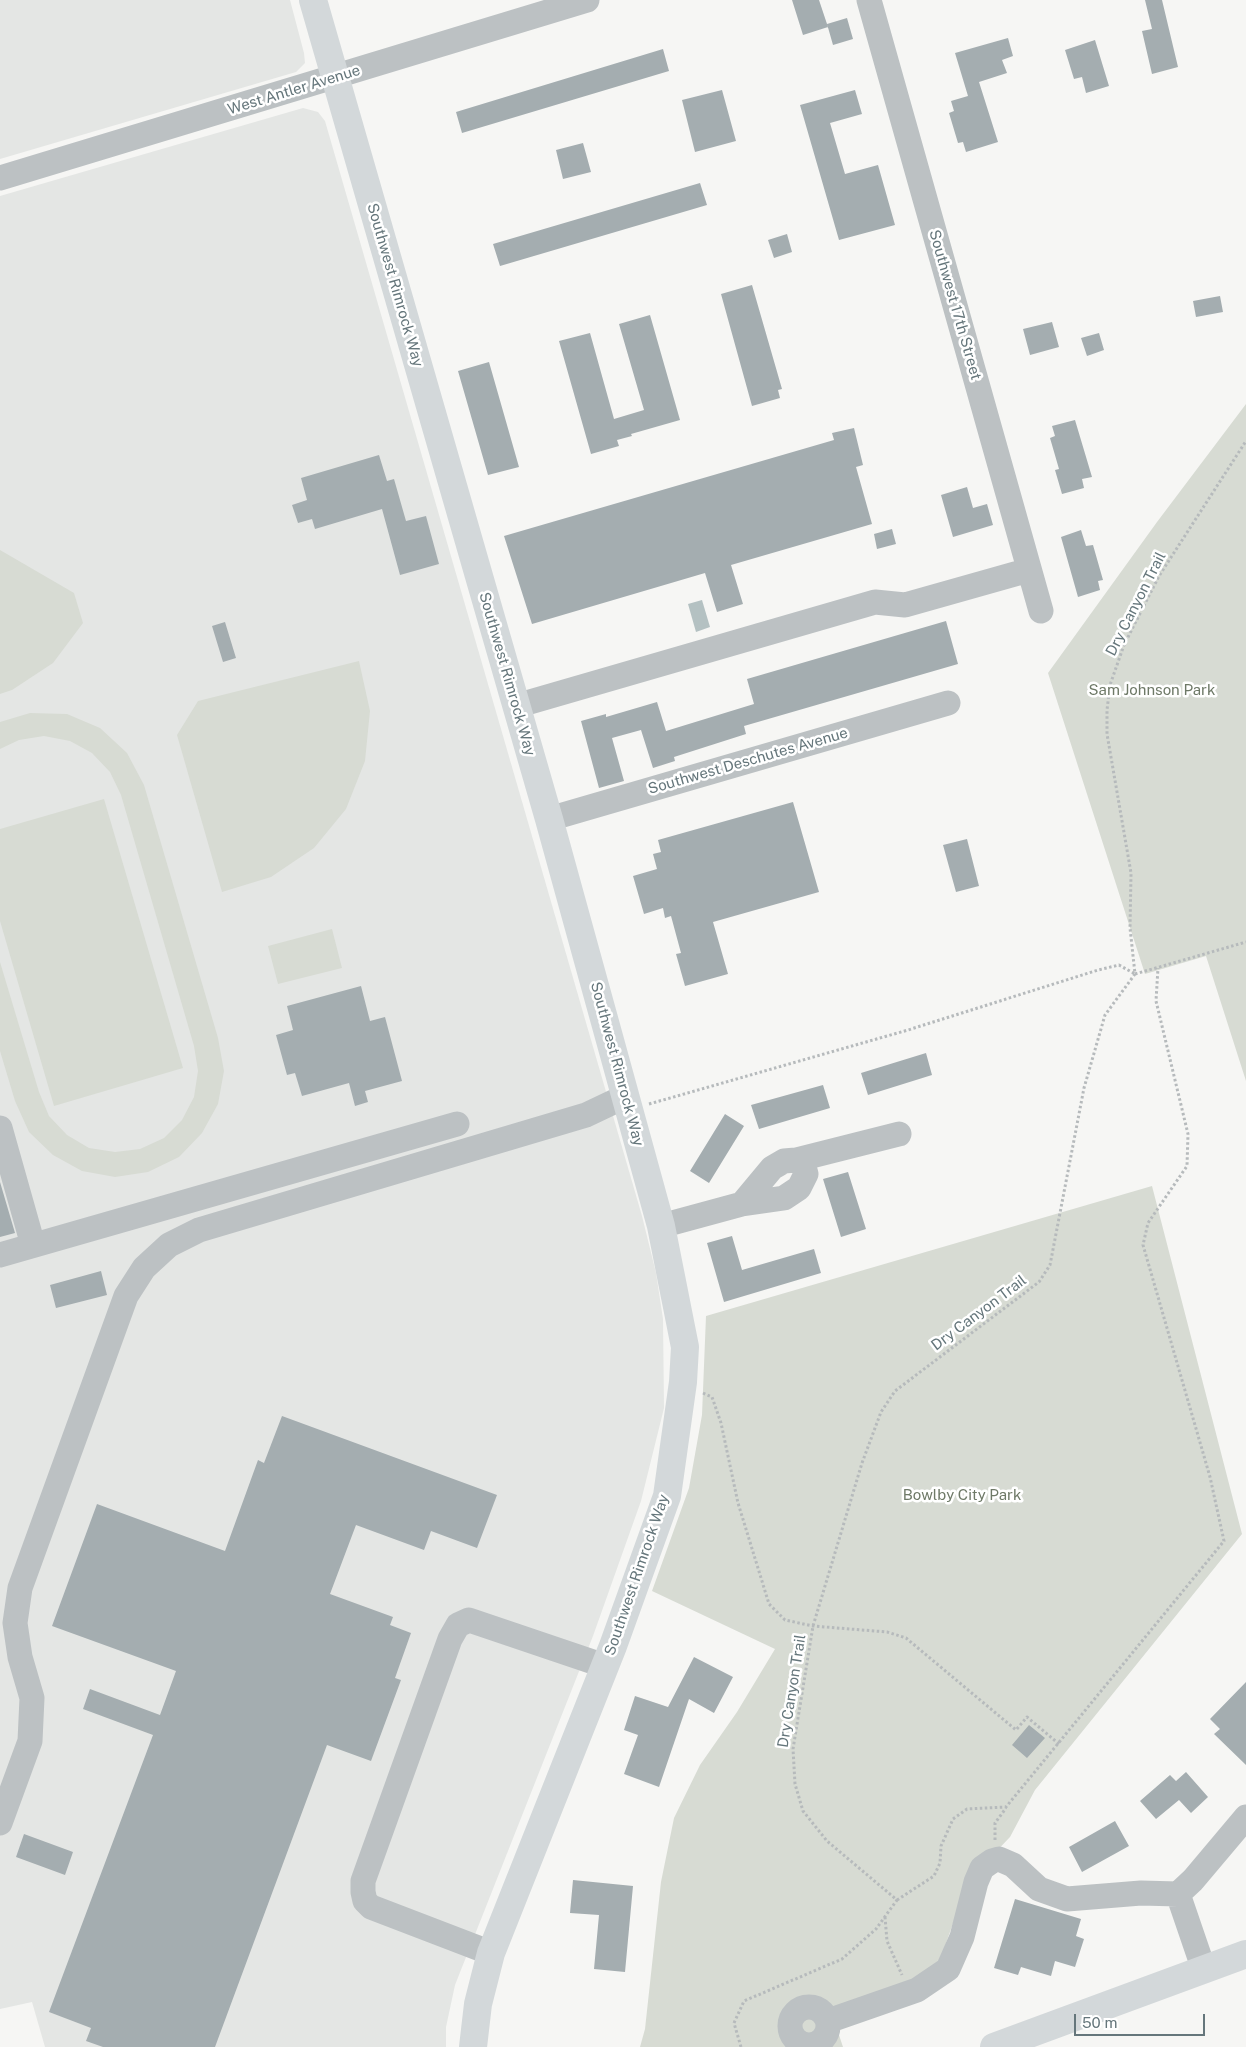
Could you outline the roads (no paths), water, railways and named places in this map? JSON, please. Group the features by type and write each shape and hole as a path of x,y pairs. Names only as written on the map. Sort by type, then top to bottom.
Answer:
{"main road":[{"name":"Southwest Rimrock Way","path":"313,0 549,819 661,1226 685,1347 683,1382 667,1496 605,1666 491,1953 478,2004 473,2047"},
{"path":"994,2047 1246,1954"}],"street":[{"name":"West Antler Avenue","path":"0,178 587,0"},
{"name":"Southwest 17th Street","path":"869,0 1041,611"},
{"path":"516,706 875,602 905,606 1029,570"},
{"name":"Southwest Deschutes Avenue","path":"549,819 948,702"},
{"path":"0,1823 30,1742 32,1698 20,1657 15,1622 20,1588 126,1296 144,1268 169,1245 199,1230 627,1103"},
{"path":"0,1255 457,1124"},
{"path":"0,1128 33,1245"},
{"path":"661,1226 742,1204 772,1168 784,1161 796,1160 899,1134"},
{"path":"491,1953 372,1907 365,1901 363,1892 363,1881 450,1639 458,1625 469,1620 605,1666"},
{"path":"828,2021 917,1990 948,1969 962,1937 976,1882 982,1868 992,1861 1000,1859 1013,1865 1039,1889 1067,1899 1140,1893 1178,1894 1194,1880 1246,1817"},
{"path":"1178,1894 1204,1970"}],"park label":[{"name":"Sam Johnson Park","path":"1152,690"},
{"name":"Bowlby City Park","path":"962,1495"}]}
